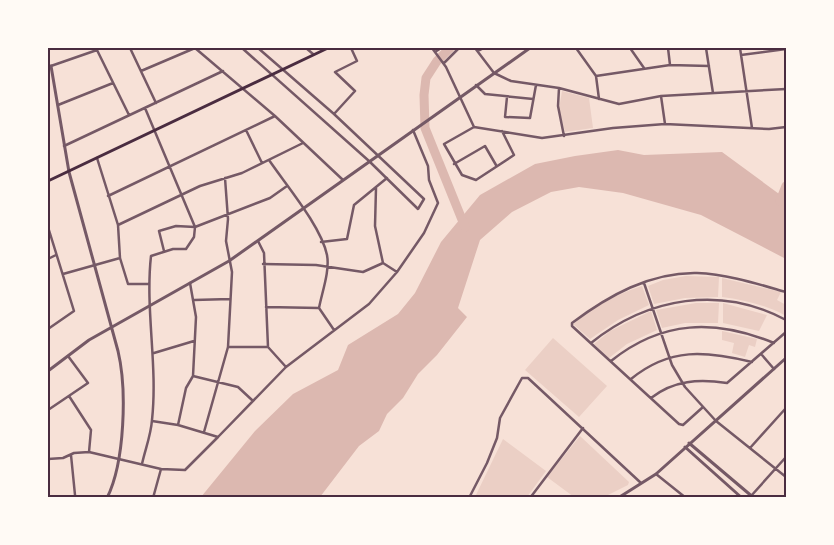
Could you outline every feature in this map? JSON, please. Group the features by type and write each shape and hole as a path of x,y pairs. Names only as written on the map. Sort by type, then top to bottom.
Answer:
{"main road":[{"path":"48,181 328,48"}],"street":[{"path":"130,48 156,103"},
{"path":"141,71 196,48 275,116 343,180"},
{"path":"242,48 368,161 418,209 424,199 334,114 258,48"},
{"path":"306,48 313,54"},
{"path":"334,114 355,91 335,72 357,61 351,48"},
{"path":"432,48 444,63 474,127"},
{"path":"436,52 441,48"},
{"path":"444,63 459,48"},
{"path":"475,48 494,73 511,80 559,88 619,104 661,96 786,89"},
{"path":"478,51 484,48"},
{"path":"48,371 111,327 229,261 530,48"},
{"path":"576,48 596,76 599,99"},
{"path":"630,48 644,68"},
{"path":"668,48 670,65"},
{"path":"706,48 713,93"},
{"path":"740,48 752,128"},
{"path":"107,498 114,480 118,457 124,403 123,381 111,327 69,172 50,67 97,49 129,115"},
{"path":"741,55 786,49"},
{"path":"596,76 670,65 709,66"},
{"path":"64,146 223,71"},
{"path":"58,105 113,83"},
{"path":"476,85 485,94 533,99"},
{"path":"507,97 505,117 530,118 536,85"},
{"path":"559,88 558,106 564,136"},
{"path":"661,96 665,124"},
{"path":"142,464 152,420 154,353 148,284 150,256 186,249 194,237 195,227 145,108"},
{"path":"108,196 275,116"},
{"path":"502,131 514,155 496,165 476,180 462,175 444,144 474,127 502,131 542,138 612,128 665,124 752,128 786,127"},
{"path":"246,130 262,163"},
{"path":"48,459 71,455 74,452 89,452 118,457 161,469 185,470 286,367 369,304 397,272 424,233 438,202 429,180 428,166 413,130"},
{"path":"118,225 303,144"},
{"path":"454,164 485,146 496,165"},
{"path":"97,158 118,225 120,258 128,284 148,284"},
{"path":"269,160 312,222 326,254 327,266 319,308 334,330"},
{"path":"204,432 220,382 228,346 232,272 226,241 225,178"},
{"path":"321,242 347,239 354,205 386,178"},
{"path":"164,252 159,231 176,226 195,227 270,198 287,186"},
{"path":"376,188 375,226 383,263 397,272"},
{"path":"48,227 74,311 48,329"},
{"path":"258,241 264,253 268,347 286,367"},
{"path":"48,260 56,255"},
{"path":"63,274 120,258"},
{"path":"263,264 327,266 363,272 383,263"},
{"path":"702,407 681,425 572,326 572,323 608,297 644,283 675,274 697,273 719,276 786,292"},
{"path":"178,425 186,388 193,376 194,300 190,282"},
{"path":"644,283 670,358 683,383 716,421 786,477"},
{"path":"194,300 230,299"},
{"path":"591,343 628,317 676,301 713,299 756,306 786,320"},
{"path":"266,307 319,308"},
{"path":"611,361 639,342 661,332 689,327 722,328 774,343"},
{"path":"651,398 665,389 683,383 706,380 727,383 762,355 786,332"},
{"path":"154,353 194,341"},
{"path":"228,346 268,347"},
{"path":"631,380 657,362 684,354 711,353 752,362"},
{"path":"762,355 774,369"},
{"path":"48,410 88,384 68,356"},
{"path":"618,498 656,474 786,358"},
{"path":"193,376 238,387 252,400"},
{"path":"469,498 488,463 497,438 500,418 522,378 528,378 642,484"},
{"path":"69,396 91,430 89,452"},
{"path":"750,448 786,408"},
{"path":"152,420 178,425 218,437"},
{"path":"530,498 583,428"},
{"path":"689,443 752,497 786,458"},
{"path":"685,447 742,498"},
{"path":"67,498 74,496 71,455"},
{"path":"154,498 161,469"},
{"path":"656,474 686,498"},
{"path":"624,495 628,498"}],"shaded area":[{"path":"562,91 589,98 593,128 565,132 559,109"},
{"path":"618,150 644,155 722,152 786,199 786,259 701,215 623,193 579,187 551,192 512,212 480,240 458,308 467,317 437,355 418,374 403,398 387,414 379,431 359,446 320,497 201,497 255,431 293,394 338,370 348,345 398,314 415,293 441,242 480,195 535,164"},
{"path":"686,276 719,277 718,297 685,298 654,304 648,286 663,280"},
{"path":"722,278 781,292 777,300 786,305 786,316 755,304 722,297"},
{"path":"642,286 649,305 618,320 590,339 573,324 606,302"},
{"path":"696,303 719,303 718,323 685,323 662,328 656,310"},
{"path":"723,303 767,315 759,331 723,323"},
{"path":"651,311 657,330 627,344 609,358 594,344 610,331"},
{"path":"722,331 757,339 755,347 749,345 745,357 732,353 734,343 722,340"},
{"path":"553,338 607,386 579,417 525,370"},
{"path":"580,436 629,482 628,485 604,497 574,497 547,477"},
{"path":"503,439 546,471 527,497 475,497"}],"waterway":[{"path":"450,48 437,61 426,78 424,95 425,128 465,227"},
{"path":"780,201 786,186"}]}
